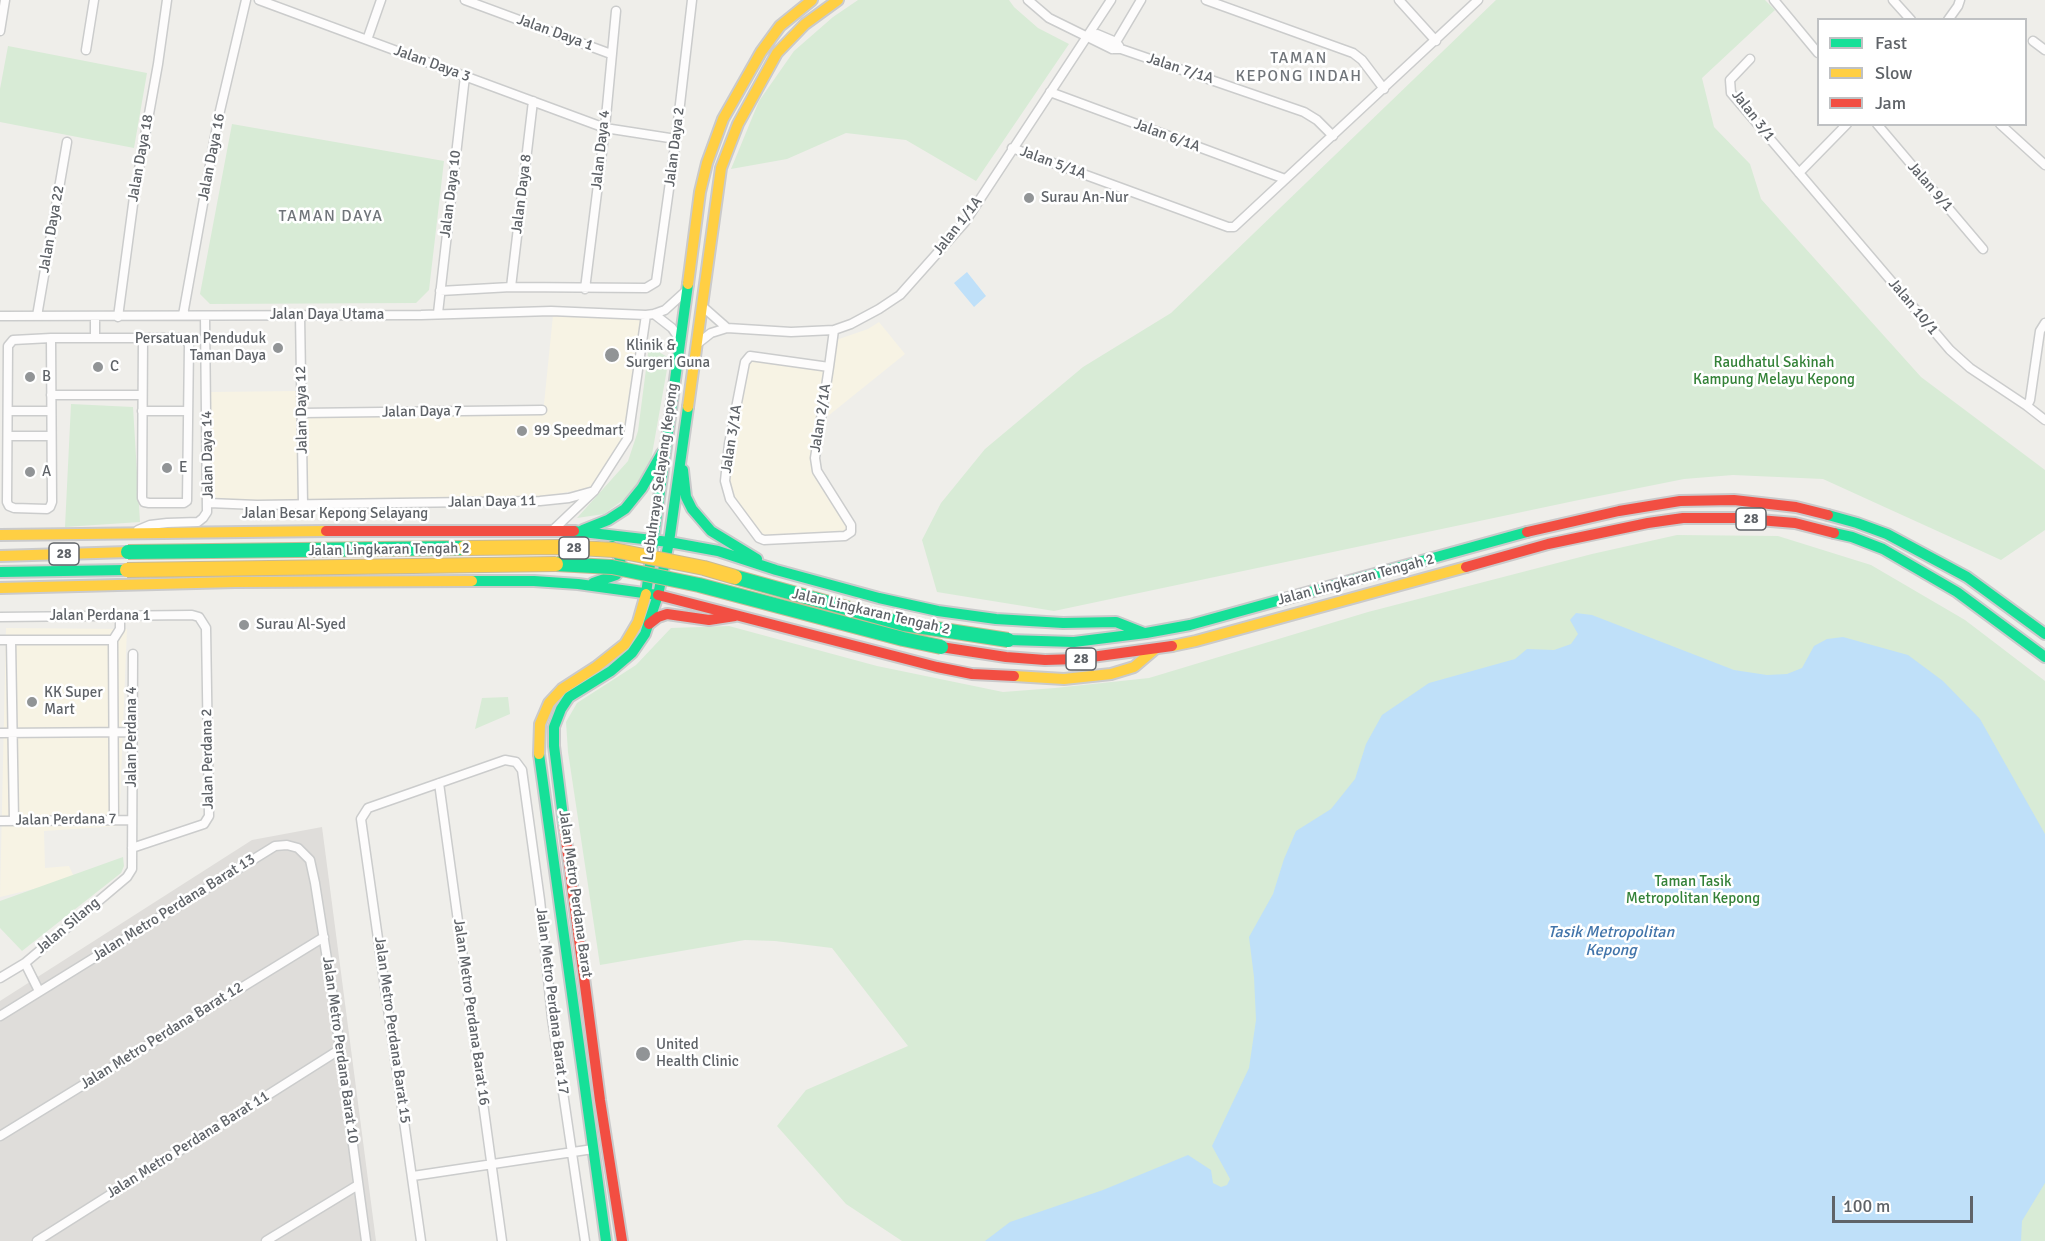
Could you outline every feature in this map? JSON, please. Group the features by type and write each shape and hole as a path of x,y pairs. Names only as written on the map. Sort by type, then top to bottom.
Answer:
{"main road":[{"name":"Lebuhraya Selayang Kepong","path":"652,595 653,540 700,192 707,163 723,119 744,79 780,26 812,0"},
{"name":"Lebuhraya Selayang Kepong","path":"652,595 669,542 721,168 738,124 777,53 805,24 838,0"},
{"path":"578,584 608,579 616,575 621,567 620,558 615,549 588,532 626,509 642,488 665,447"},
{"path":"681,448 686,497 692,509 711,531 776,570 879,598 938,611 996,620 1063,623 1116,622 1146,633"},
{"name":"Jalan Lingkaran Tengah 2","path":"0,556 128,552 561,547 614,550 704,568 904,624 1008,640 1074,642 1190,625 1543,528 1618,511 1680,501 1734,500 1796,507 1857,523 1887,534 1967,577 2045,633"},
{"name":"Jalan Lingkaran Tengah 2","path":"0,572 561,564 612,567 699,585 903,639 1006,657 1077,659 1156,649 1196,641 1548,544 1620,528 1683,518 1735,518 1795,523 1852,537 1882,549 1957,591 2045,657"},
{"name":"Jalan Besar Kepong Selayang","path":"0,535 554,530 669,542 718,551 776,570"},
{"path":"712,609 697,596 693,588 692,577 693,571 704,557 718,551"},
{"path":"0,588 235,582 534,580 652,595 972,674 1064,679 1111,674 1134,667 1156,649"},
{"name":"Jalan Metro Perdana Barat","path":"622,1241 600,1100 554,746 554,727 569,697 620,664 640,642 649,624 652,595"},
{"name":"Jalan Metro Perdana Barat","path":"606,1241 538,748 540,724 549,703 562,689 596,667 625,644 652,595"},
{"path":"649,624 667,614 709,620 736,615"}],"street":[{"path":"0,31 5,0"},
{"path":"86,50 94,0"},
{"name":"Jalan Daya 18","path":"118,317 134,196 167,0"},
{"name":"Jalan Daya 16","path":"183,315 219,115 246,0"},
{"name":"Jalan Daya 3","path":"259,0 605,128 676,139"},
{"path":"367,40 381,0"},
{"name":"Jalan Daya 1","path":"465,0 611,54"},
{"name":"Jalan Daya 2","path":"585,289 646,288 656,282 692,0"},
{"name":"Jalan 7/1A","path":"1028,0 1049,18 1087,37 1097,34 1116,47 1304,112 1317,120 1333,136"},
{"name":"Jalan 1/1A","path":"727,328 791,332 834,330 851,324 900,295 965,222 1111,0"},
{"path":"1116,47 1141,0"},
{"path":"1206,0 1353,53 1362,60 1384,89"},
{"path":"1399,0 1436,41"},
{"path":"1774,0 1817,52"},
{"path":"1893,0 1909,18"},
{"path":"1949,18 1960,0"},
{"path":"1285,179 1478,1"},
{"name":"Jalan Daya 4","path":"585,289 605,128 616,11"},
{"path":"2033,41 2045,50"},
{"name":"Jalan 3/1","path":"1750,58 1730,80 1731,93 1799,173"},
{"name":"Jalan Daya 10","path":"438,313 465,76"},
{"name":"Jalan 6/1A","path":"1050,92 1285,179"},
{"name":"Jalan Daya 8","path":"511,287 532,101"},
{"path":"1799,173 1845,126"},
{"name":"Jalan 9/1","path":"1879,126 1983,249"},
{"path":"2002,126 2045,165"},
{"name":"Jalan Daya 22","path":"37,316 67,142"},
{"name":"Jalan 5/1A","path":"1012,148 1228,227 1234,227 1240,222 1285,179"},
{"name":"Jalan 10/1","path":"1799,173 1950,350 1970,368 2045,420"},
{"path":"440,291 511,287 585,289"},
{"path":"650,315 671,306 688,289"},
{"path":"702,306 727,328"},
{"name":"Jalan Daya Utama","path":"0,316 118,317 551,311 650,315"},
{"name":"Jalan Daya 12","path":"300,315 303,504"},
{"path":"650,315 672,328 681,342"},
{"path":"554,530 594,490 628,438 650,315"},
{"path":"95,316 95,338"},
{"name":"Jalan Daya 14","path":"132,533 150,525 198,522 207,512 209,503 205,316"},
{"path":"2027,406 2030,400 2040,331 2045,323"},
{"path":"697,344 711,333 727,328"},
{"name":"Jalan 2/1A","path":"834,330 815,458 817,471 851,525 851,532"},
{"path":"51,338 52,502 47,509 9,506 7,502 9,342 51,338 143,338 181,338 189,344 187,501 184,503 149,503 144,502 142,498 143,338"},
{"name":"Jalan 3/1A","path":"830,367 750,356 747,358 729,444 725,481 730,499 759,538 764,540 845,536 851,532"},
{"path":"51,395 142,395"},
{"name":"Jalan Daya 7","path":"302,413 542,410"},
{"path":"8,411 51,411"},
{"path":"142,411 188,411"},
{"path":"8,436 51,436"},
{"name":"Jalan Daya 11","path":"209,503 540,501 569,498 594,490"},
{"name":"Jalan Perdana 1","path":"0,617 192,615 199,617"},
{"path":"114,820 113,640 120,629 120,616"},
{"name":"Jalan Perdana 2","path":"132,848 204,824 209,816 206,628 199,617"},
{"path":"0,640 113,640"},
{"path":"11,640 15,821"},
{"name":"Jalan Perdana 4","path":"132,869 133,654"},
{"path":"540,724 554,727"},
{"path":"0,733 132,732"},
{"name":"Jalan Metro Perdana Barat 17","path":"439,783 505,760 516,762 522,770 540,900 552,1018 585,1241"},
{"name":"Jalan Metro Perdana Barat 15","path":"422,1241 361,819 368,808 439,783"},
{"name":"Jalan Metro Perdana Barat 16","path":"439,783 502,1241"},
{"name":"Jalan Perdana 7","path":"0,821 132,820"},
{"name":"Jalan Metro Perdana Barat 13","path":"0,1016 275,846 287,845 298,848 310,860"},
{"name":"Jalan Metro Perdana Barat 10","path":"310,860 324,937 366,1241"},
{"name":"Jalan Silang","path":"0,978 25,963 127,877 132,869"},
{"name":"Jalan Metro Perdana Barat 12","path":"0,1136 324,937"},
{"path":"25,963 39,991"},
{"name":"Jalan Metro Perdana Barat 11","path":"37,1241 339,1050"},
{"path":"413,1176 593,1149"},
{"path":"266,1241 358,1185"}],"shaded area":[{"path":"553,315 642,319 626,436 592,487 543,497 307,501 212,500 211,392 297,391 299,417 543,414"},
{"path":"879,322 905,354 828,416 836,340 868,329"},
{"path":"751,359 825,370 811,461 813,472 848,525 848,530 845,532 765,537 733,497 728,480 733,440"},
{"path":"6,628 127,629 119,826 44,831 45,868 69,866 75,879 0,897"},
{"path":"322,827 376,1241 0,1241 0,1001 252,840"}],"green space":[{"path":"858,0 1009,0 1038,28 1069,44 976,181 906,140 846,133 787,159 731,169 759,101 794,51 833,17"},
{"name":"Raudhatul Sakinah Kampung Melayu Kepong","path":"1496,0 1765,0 1775,10 1702,78 1714,127 1750,164 1761,199 1921,377 2045,470 2045,530 2001,560 1823,479 1733,475 1684,479 1574,501 1054,611 937,592 922,540 941,503 985,449 1083,367 1171,313"},
{"path":"8,46 147,73 134,148 0,122 0,89"},
{"path":"232,124 444,161 429,290 416,303 210,304 200,294"},
{"path":"649,346 669,358 651,460 630,495 604,514 577,518 628,461 638,431"},
{"path":"71,404 133,407 140,522 65,527"},
{"name":"Taman Tasik Metropolitan Kepong","path":"1677,535 1778,536 1871,565 1965,620 2045,681 2045,1241 902,1241 846,1204 777,1126 806,1090 908,1046 832,948 745,940 600,965 568,752 566,722 577,703 636,665 671,628 729,626 877,666 1003,692 1055,688 1149,678 1368,612 1592,554"},
{"path":"508,697 510,714 475,729 482,698"},
{"path":"123,857 124,866 121,873 22,951 0,928 0,901"}],"water":[{"path":"967,272 986,296 974,307 954,283"},
{"name":"Tasik Metropolitan Kepong","path":"1576,613 1592,615 1734,670 1767,675 1787,674 1802,668 1814,646 1827,639 1843,637 1908,655 1943,681 1980,719 2045,834 2045,1183 2022,1221 2021,1241 985,1241 1010,1222 1103,1190 1188,1155 1211,1170 1213,1183 1221,1187 1227,1185 1230,1179 1212,1146 1249,1068 1256,1020 1249,937 1273,894 1296,831 1331,809 1355,779 1366,744 1382,715 1429,683 1515,659 1527,649 1554,650 1571,644 1578,634 1570,620"}],"traffic: fast":[{"path":"646,594 688,284"},
{"path":"472,581 578,584 658,595 669,542 688,407"},
{"path":"583,530 608,520 625,509 642,488 662,453"},
{"path":"683,470 686,497 692,509 711,531 757,559"},
{"path":"1828,515 1887,534 1967,577 2045,634"},
{"path":"574,531 669,542"},
{"path":"1008,640 1074,642 1190,625 1527,532"},
{"path":"1834,533 1883,549 1957,592 2045,657"},
{"path":"669,542 718,551 776,570 879,598 938,611 996,619 1063,623 1116,622 1144,633"},
{"path":"593,583 616,575 621,567 620,558 612,546"},
{"path":"128,552 464,548"},
{"path":"556,564 612,567 699,585 941,647"},
{"path":"0,572 127,570"},
{"path":"735,577 904,624 1008,640"},
{"path":"564,825 554,746 554,727 561,709 569,697 611,671 632,653 645,634 658,595"},
{"path":"539,754 606,1241"}],"traffic: slow":[{"path":"688,284 700,192 707,163 723,119 761,52 780,26 812,0"},
{"path":"688,407 721,168 738,124 777,53 805,24 838,0"},
{"path":"0,535 326,531"},
{"path":"464,548 561,547 614,550 704,568 735,577"},
{"path":"0,556 128,552"},
{"path":"127,570 556,564"},
{"path":"1172,646 1466,567"},
{"path":"0,588 235,582 472,581"},
{"path":"539,754 540,724 549,703 562,689 596,667 625,644 638,622 646,594"},
{"path":"1014,676 1064,679 1111,674 1134,667 1154,650"}],"traffic: jam":[{"path":"1527,532 1619,511 1680,501 1734,500 1796,507 1828,515"},
{"path":"1466,567 1548,544 1683,518 1735,518 1795,523 1834,533"},
{"path":"326,531 574,531"},
{"path":"658,595 937,667 972,674 1014,676"},
{"path":"649,624 667,614 709,620 735,616"},
{"path":"941,647 1006,657 1045,660 1077,659 1172,646"},
{"path":"564,825 600,1100 622,1241"}],"place":[{"name":"Surau An-Nur","path":"1029,198"},
{"name":"Persatuan Penduduk Taman Daya","path":"278,348"},
{"name":"Klinik & Surgeri Guna","path":"612,355"},
{"name":"C","path":"98,367"},
{"name":"B","path":"30,377"},
{"name":"99 Speedmart","path":"522,431"},
{"name":"E","path":"167,468"},
{"name":"A","path":"30,472"},
{"name":"Surau Al-Syed","path":"244,625"},
{"name":"KK Super Mart","path":"32,702"},
{"name":"United Health Clinic","path":"643,1054"}],"district":[{"name":"TAMAN KEPONG INDAH","path":"1299,68"},
{"name":"TAMAN DAYA","path":"331,217"}]}
